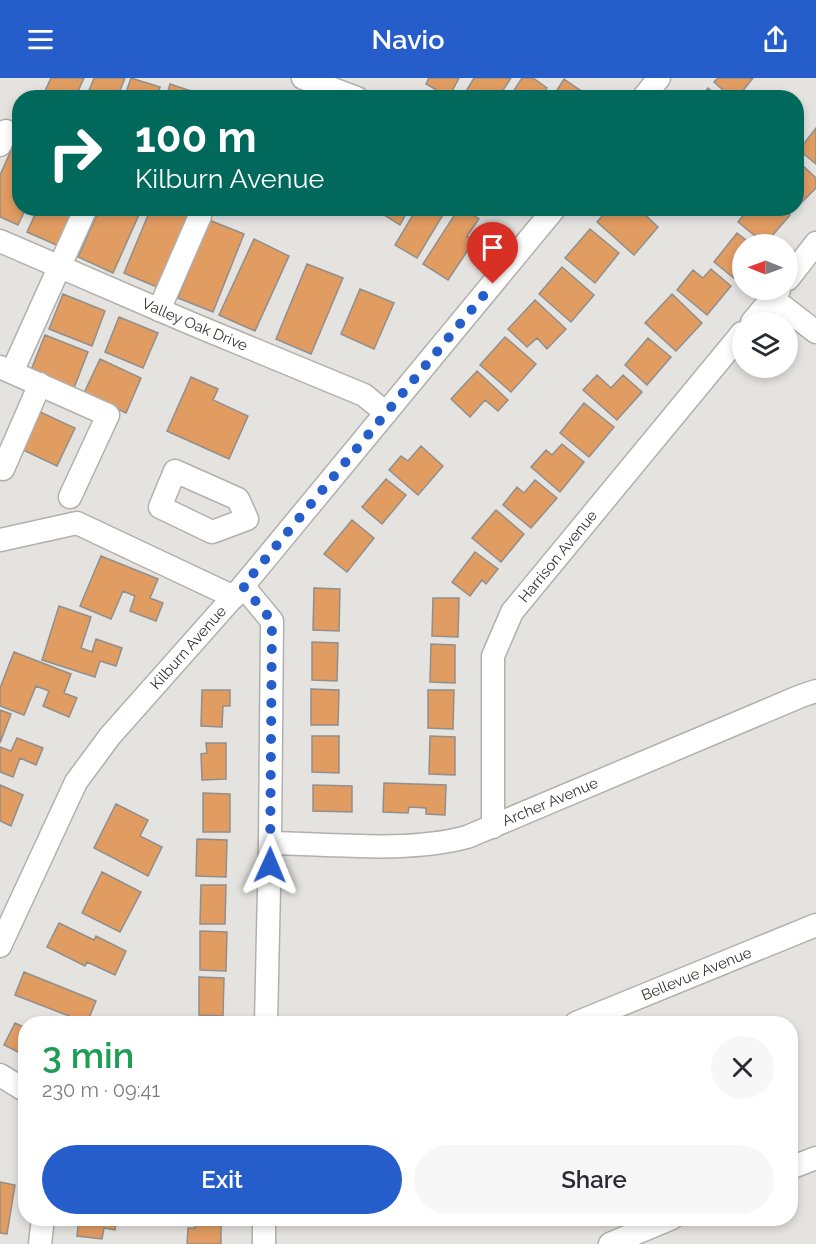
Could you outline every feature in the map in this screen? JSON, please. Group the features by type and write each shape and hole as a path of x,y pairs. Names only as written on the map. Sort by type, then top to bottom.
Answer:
{"street":[{"path":"303,78 335,90"},
{"path":"649,90 659,78"},
{"path":"70,497 108,415 6,369 60,267 82,216"},
{"path":"159,310 200,216"},
{"name":"Kilburn Avenue","path":"0,946 9,908 76,782 110,736 239,592 544,216"},
{"name":"Valley Oak Drive","path":"0,241 364,395 386,413"},
{"path":"798,266 816,243"},
{"path":"760,312 770,300"},
{"path":"781,300 816,332"},
{"name":"Harrison Avenue","path":"493,827 493,656 512,612 732,345"},
{"path":"3,469 40,384"},
{"path":"0,540 77,522 239,592 272,621 266,1016"},
{"name":"Archer Avenue","path":"270,843 417,846 442,843 493,827 801,696 816,692"},
{"name":"Bellevue Avenue","path":"593,1016 816,925"},
{"path":"0,1075 18,1087"},
{"path":"798,1165 816,1158"},
{"path":"40,1244 42,1226"},
{"path":"264,1226 264,1244"},
{"path":"610,1244 653,1226"}],"building":[{"path":"51,78 84,78 79,90 45,90"},
{"path":"94,78 125,78 120,90 89,90"},
{"path":"131,78 160,87 159,90 127,90"},
{"path":"429,78 459,78 453,90 437,90 426,84"},
{"path":"474,78 511,78 503,90 467,90"},
{"path":"522,78 533,78 547,88 546,90 514,90"},
{"path":"718,78 753,78 743,90 723,90 714,82"},
{"path":"564,79 580,90 557,90"},
{"path":"170,84 188,90 168,90"},
{"path":"816,128 816,164 804,154 804,144"},
{"path":"12,148 12,216 22,216 18,225 0,217 0,175"},
{"path":"804,167 816,178 816,188 804,200"},
{"path":"34,216 74,216 61,247 27,232"},
{"path":"96,216 138,216 113,273 78,257"},
{"path":"148,216 189,216 159,288 124,273"},
{"path":"386,216 405,216 400,225"},
{"path":"412,216 442,216 417,258 395,245"},
{"path":"454,216 475,216 479,219 467,236 474,241 448,280 423,264"},
{"path":"602,216 646,216 658,227 634,255 597,222"},
{"path":"743,216 789,216 774,234 753,234 738,222"},
{"path":"209,220 244,234 213,312 178,298"},
{"path":"590,229 619,253 595,283 565,258"},
{"path":"254,239 289,256 255,331 219,315"},
{"path":"732,239 732,277 714,262"},
{"path":"307,264 343,278 311,354 276,339"},
{"path":"562,267 594,295 571,322 539,294"},
{"path":"711,269 731,286 707,315 677,290 693,270 703,278"},
{"path":"360,289 394,303 374,349 341,334"},
{"path":"63,294 105,311 92,346 49,329"},
{"path":"672,294 702,323 676,351 645,323"},
{"path":"535,300 566,329 547,349 537,338 527,347 508,329"},
{"path":"119,317 158,333 143,368 105,352"},
{"path":"45,335 88,352 74,388 31,370"},
{"path":"505,337 536,364 511,392 480,365"},
{"path":"648,338 671,357 647,385 625,365"},
{"path":"100,359 141,378 126,413 84,393"},
{"path":"477,371 508,400 498,411 485,400 470,417 451,399"},
{"path":"597,375 611,388 623,375 642,392 617,420 583,390"},
{"path":"191,377 218,389 213,400 248,416 229,459 167,431"},
{"path":"584,403 614,427 589,457 560,433"},
{"path":"40,412 75,428 57,466 23,450"},
{"path":"562,444 584,462 560,492 531,467 546,450 552,455"},
{"path":"421,446 443,466 418,495 389,470 401,456 408,461"},
{"path":"386,479 406,495 382,524 362,507"},
{"path":"535,480 557,498 531,528 503,505 517,487 524,493"},
{"path":"496,510 524,534 501,562 472,538"},
{"path":"352,520 374,538 347,572 324,554"},
{"path":"475,552 498,569 486,584 482,580 470,596 452,582"},
{"path":"101,556 158,579 150,598 163,603 156,621 130,611 135,596 123,591 111,619 80,606"},
{"path":"314,588 340,589 339,631 313,630"},
{"path":"433,598 459,598 458,637 432,636"},
{"path":"59,606 91,617 81,648 92,652 96,639 122,648 116,666 100,661 95,677 42,660"},
{"path":"312,642 338,643 337,681 312,680"},
{"path":"431,644 455,645 455,683 430,682"},
{"path":"14,652 71,674 64,693 77,698 69,717 43,706 49,691 36,686 24,715 0,706 0,688"},
{"path":"311,689 339,690 338,725 311,725"},
{"path":"202,690 230,690 230,706 223,706 222,727 201,726"},
{"path":"428,690 454,690 453,729 428,728"},
{"path":"0,710 11,714 0,743"},
{"path":"312,736 339,736 339,773 312,772"},
{"path":"430,736 455,737 455,775 429,774"},
{"path":"17,738 43,748 36,765 20,758 13,777 0,772 0,747 11,751"},
{"path":"206,743 226,743 226,779 202,780 201,754 207,753"},
{"path":"384,783 446,785 445,815 426,814 426,808 409,807 408,813 383,812"},
{"path":"0,785 23,795 11,826 0,821"},
{"path":"313,785 352,786 352,812 313,811"},
{"path":"203,793 230,794 230,832 203,832"},
{"path":"116,804 148,820 140,836 162,847 148,876 94,848"},
{"path":"197,839 227,840 226,877 196,876"},
{"path":"102,872 141,892 120,932 82,913"},
{"path":"201,885 226,885 225,924 200,924"},
{"path":"59,923 94,940 96,936 126,951 115,975 87,962 85,966 47,947"},
{"path":"200,931 227,932 226,971 200,970"},
{"path":"24,972 96,1001 90,1016 69,1016 15,995"},
{"path":"199,977 224,978 223,1016 199,1015"},
{"path":"15,1023 18,1024 18,1052 4,1045"},
{"path":"0,1182 15,1185 7,1234 0,1233"},
{"path":"78,1226 116,1226 115,1230 104,1228 102,1239 77,1236"},
{"path":"195,1226 221,1226 221,1244 187,1244 188,1228 195,1228"}],"route":[{"path":"270,865 272,621 243,586 493,284"}]}
